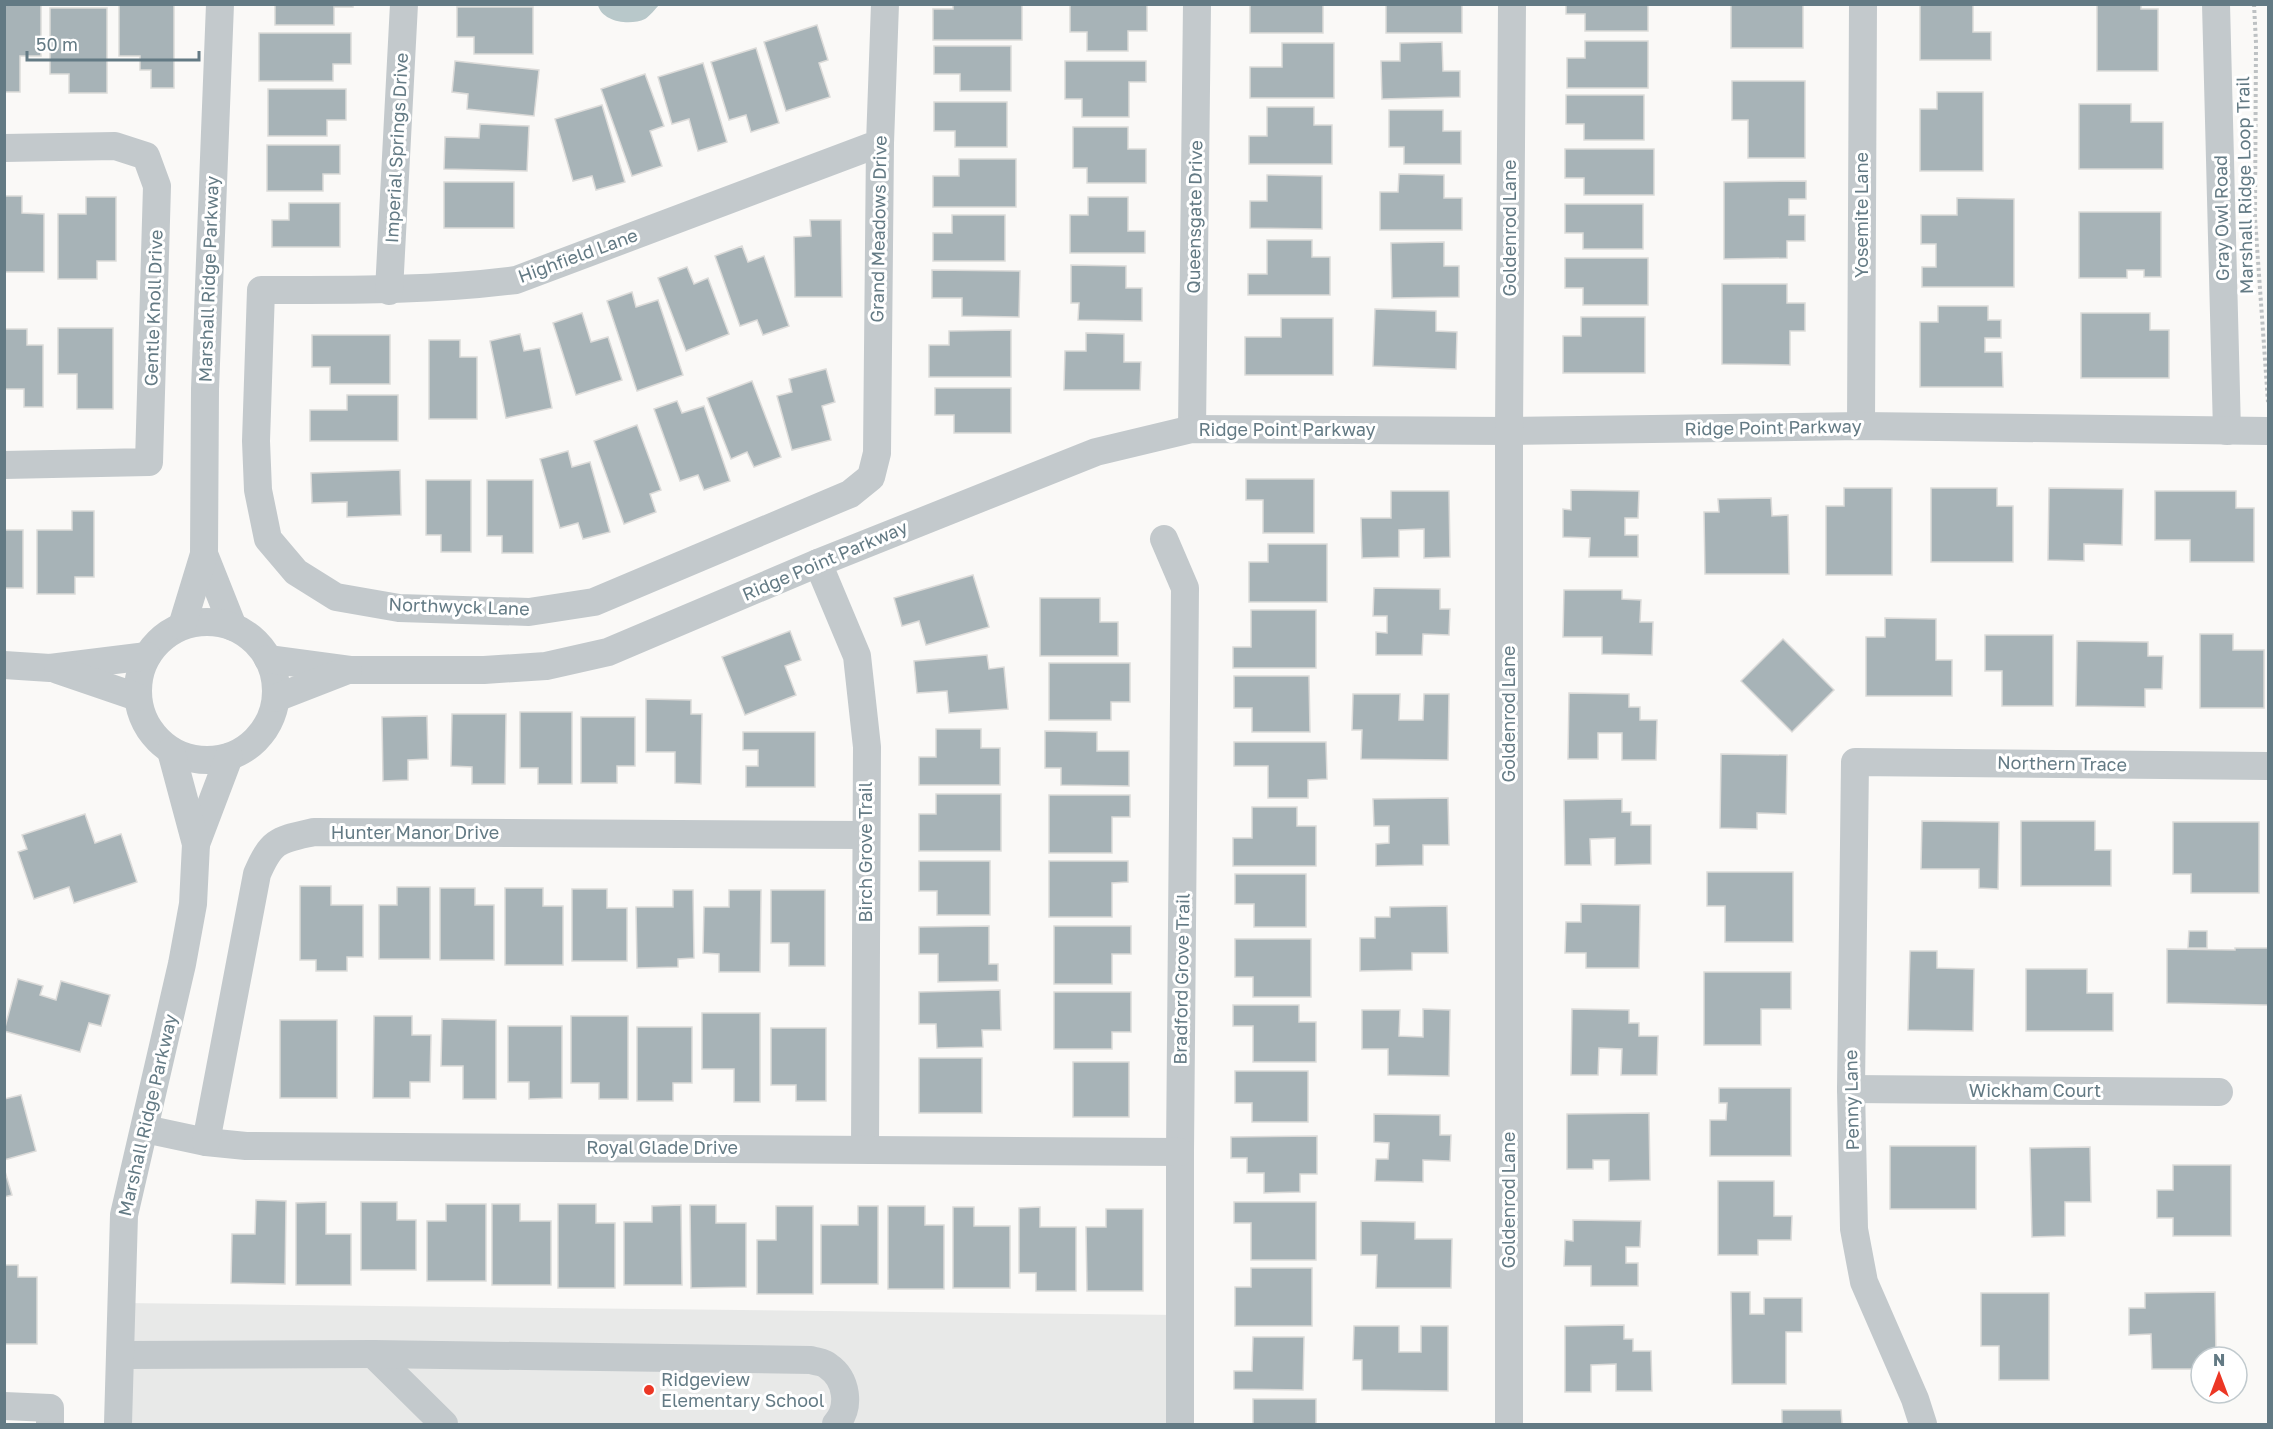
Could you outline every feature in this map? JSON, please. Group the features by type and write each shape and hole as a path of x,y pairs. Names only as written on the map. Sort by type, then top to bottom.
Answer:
{"street":[{"name":"Marshall Ridge Parkway","path":"182,626 204,554 205,389 220,4"},
{"name":"Imperial Springs Drive","path":"389,291 404,4"},
{"name":"Grand Meadows Drive","path":"877,453 880,143 885,4"},
{"name":"Queensgate Drive","path":"1192,429 1197,4"},
{"name":"Goldenrod Lane","path":"1509,1425 1509,431 1512,4"},
{"name":"Yosemite Lane","path":"1861,426 1863,4"},
{"name":"Gray Owl Road","path":"2216,4 2227,431"},
{"name":"Highfield Lane","path":"261,290 389,291 456,288 516,280 880,143"},
{"name":"Gentle Knoll Drive","path":"4,148 115,146 146,156 157,186 149,462 4,465"},
{"name":"Northwyck Lane","path":"261,290 256,441 258,490 268,539 296,572 336,597 399,608 529,612 594,602 850,494 871,477 877,453"},
{"name":"Ridge Point Parkway","path":"350,670 484,670 546,666 608,652 818,563 1096,452 1192,429 1509,431 1861,426 2268,431"},
{"name":"Bradford Grove Trail","path":"1164,538 1185,588 1180,1425"},
{"name":"Marshall Ridge Parkway","path":"204,554 232,627"},
{"name":"Birch Grove Trail","path":"818,563 857,656 867,747 865,1149"},
{"path":"198,622 216,622 232,627 254,640 274,671 276,698 270,720 258,738 229,757 218,760 194,759 171,751 158,741 141,715 137,698 139,676 147,656 156,644 182,626 198,622"},
{"path":"4,665 50,668 147,656"},
{"path":"268,659 350,670"},
{"path":"50,668 137,698"},
{"path":"276,698 350,670"},
{"name":"Marshall Ridge Parkway","path":"118,1425 124,1215 194,903 196,844 171,751"},
{"name":"Marshall Ridge Parkway","path":"196,844 229,757"},
{"name":"Northern Trace","path":"1855,762 2268,766"},
{"name":"Penny Lane","path":"1855,762 1851,1089 1854,1229 1864,1282 1915,1399 1923,1425"},
{"name":"Hunter Manor Drive","path":"206,1142 257,874 265,856 281,840 314,832 865,835"},
{"name":"Wickham Court","path":"1851,1089 2220,1092"},
{"name":"Royal Glade Drive","path":"145,1129 206,1142 258,1146 1180,1152"},
{"path":"373,1354 444,1425"},
{"path":"120,1355 373,1354 811,1360 826,1364 838,1375 844,1389 845,1404 841,1419 836,1425"},
{"path":"4,1406 50,1416"}],"path":[{"name":"Marshall Ridge Loop Trail","path":"2254,4 2256,44 2255,218 2268,402"}],"shaded area":[{"path":"598,4 659,5 645,19 625,22 605,15"},
{"name":"Ridgeview Elementary School","path":"121,1303 1180,1315 1180,1424 118,1424"}],"building":[{"path":"4,4 41,4 41,56 20,56 20,92 4,92"},
{"path":"275,4 353,4 353,7 334,7 334,25 275,25"},
{"path":"953,4 1022,4 1022,40 933,40 933,9 953,9"},
{"path":"1070,4 1147,4 1147,31 1128,31 1128,51 1087,51 1087,32 1070,32"},
{"path":"1250,4 1323,4 1323,33 1250,33"},
{"path":"1386,4 1462,4 1462,33 1386,33"},
{"path":"1566,4 1648,4 1648,31 1585,31 1585,14 1566,14"},
{"path":"1731,4 1803,4 1803,48 1731,48"},
{"path":"1920,4 1973,4 1973,32 1991,32 1991,60 1920,60"},
{"path":"2097,4 2141,4 2141,9 2158,9 2158,71 2097,71"},
{"path":"119,5 174,5 174,88 151,88 151,70 140,70 140,56 119,56"},
{"path":"457,7 533,7 533,54 474,54 474,37 457,37"},
{"path":"50,8 107,8 107,93 69,93 69,74 50,74"},
{"path":"817,25 828,60 819,63 830,97 786,111 764,42"},
{"path":"259,33 351,33 351,64 333,64 333,81 259,81"},
{"path":"1585,41 1648,41 1648,88 1567,88 1567,58 1585,58"},
{"path":"1442,42 1443,71 1460,71 1460,97 1382,99 1381,61 1400,61 1400,43"},
{"path":"1282,43 1334,43 1334,98 1250,98 1250,67 1282,67"},
{"path":"934,46 1011,46 1011,91 960,91 960,74 934,74"},
{"path":"756,48 779,123 751,132 746,115 729,120 711,62"},
{"path":"455,61 539,70 534,116 467,109 468,94 452,92"},
{"path":"1065,61 1146,61 1146,82 1129,82 1129,117 1082,117 1082,99 1065,99"},
{"path":"703,63 727,142 698,151 689,119 672,124 658,77"},
{"path":"645,74 664,126 650,131 662,166 632,176 601,89"},
{"path":"1732,81 1805,81 1805,158 1748,158 1748,120 1732,120"},
{"path":"268,89 346,89 346,120 327,120 327,136 268,136"},
{"path":"1937,92 1983,92 1983,171 1920,171 1920,109 1937,109"},
{"path":"1566,95 1644,95 1644,140 1584,140 1584,124 1566,124"},
{"path":"934,102 1007,102 1007,147 955,147 955,131 934,131"},
{"path":"2079,104 2131,104 2131,122 2163,122 2163,169 2079,169"},
{"path":"602,105 625,182 596,190 592,176 573,181 555,119"},
{"path":"1267,107 1314,107 1314,125 1332,125 1332,164 1249,164 1249,136 1267,136"},
{"path":"1389,110 1443,110 1443,131 1461,131 1461,164 1404,164 1404,147 1389,147"},
{"path":"480,124 529,126 527,171 444,169 445,137 479,138"},
{"path":"1073,127 1128,127 1128,149 1146,149 1146,183 1087,183 1087,168 1073,168"},
{"path":"267,145 340,145 340,174 323,174 323,191 267,191"},
{"path":"1565,149 1654,149 1654,195 1584,195 1584,178 1565,178"},
{"path":"959,159 1016,159 1016,207 933,207 933,176 959,176"},
{"path":"1399,174 1444,175 1444,198 1462,198 1462,230 1380,230 1380,192 1398,192"},
{"path":"1267,175 1322,176 1322,229 1250,228 1250,201 1267,201"},
{"path":"1806,181 1806,199 1789,199 1789,215 1805,215 1805,241 1787,241 1787,258 1724,259 1724,182"},
{"path":"444,182 514,182 514,228 444,228"},
{"path":"4,196 22,196 22,213 44,214 44,272 4,272"},
{"path":"86,197 116,197 116,261 97,261 97,279 58,279 58,214 86,214"},
{"path":"1088,197 1128,197 1128,231 1145,231 1145,253 1070,253 1070,215 1088,215"},
{"path":"1957,198 2014,199 2014,287 1922,287 1922,267 1936,267 1936,244 1921,244 1921,215 1957,215"},
{"path":"289,203 340,203 340,247 272,247 272,220 289,220"},
{"path":"1565,204 1643,204 1643,249 1583,249 1583,233 1565,233"},
{"path":"2079,212 2161,212 2161,277 2144,277 2144,270 2127,270 2127,278 2079,278"},
{"path":"952,215 1005,215 1005,261 933,261 933,233 952,233"},
{"path":"810,220 841,220 842,297 795,297 794,237 811,236"},
{"path":"1267,240 1312,240 1312,257 1330,257 1330,295 1248,295 1248,274 1267,274"},
{"path":"1444,242 1444,266 1459,266 1459,297 1392,298 1391,243"},
{"path":"742,246 748,262 764,256 789,326 763,335 757,320 740,326 715,256"},
{"path":"1565,258 1648,258 1648,305 1583,305 1583,288 1565,288"},
{"path":"1071,265 1126,266 1126,288 1142,288 1142,321 1078,320 1079,303 1071,303"},
{"path":"687,267 694,284 708,278 729,334 686,351 658,278"},
{"path":"932,270 1020,271 1019,317 962,316 962,298 932,298"},
{"path":"1722,284 1787,284 1787,303 1805,303 1805,331 1790,331 1790,365 1722,364"},
{"path":"632,292 636,307 658,300 683,375 637,391 607,301"},
{"path":"1938,306 1988,306 1988,320 2001,320 2001,338 1985,338 1985,352 2002,352 2003,387 1920,387 1920,322 1938,322"},
{"path":"1375,309 1436,311 1436,331 1457,332 1456,369 1373,366"},
{"path":"582,313 591,342 608,337 622,380 576,395 553,323"},
{"path":"2081,313 2150,313 2150,330 2169,330 2169,378 2081,378"},
{"path":"1581,317 1645,317 1645,373 1563,373 1563,336 1581,336"},
{"path":"1281,318 1333,318 1333,375 1245,375 1245,337 1281,337"},
{"path":"58,328 113,328 113,409 77,409 77,374 58,374"},
{"path":"4,329 27,329 27,345 43,345 43,407 24,407 24,389 4,389"},
{"path":"1011,330 1011,377 929,377 929,345 949,345 949,331"},
{"path":"1086,333 1124,334 1124,362 1141,362 1140,390 1064,390 1065,351 1086,351"},
{"path":"520,334 524,351 540,348 552,408 506,418 490,341"},
{"path":"312,335 390,335 390,384 330,384 330,367 312,367"},
{"path":"429,340 460,340 460,357 477,357 477,419 429,419"},
{"path":"826,369 835,402 822,406 831,440 792,450 777,396 792,392 789,379"},
{"path":"752,381 781,457 754,467 747,452 731,459 707,398"},
{"path":"935,388 1011,388 1011,433 954,433 954,415 935,415"},
{"path":"347,395 398,395 398,441 310,441 310,410 347,410"},
{"path":"677,401 682,413 704,406 730,481 704,490 698,475 680,481 654,409"},
{"path":"637,425 661,490 650,494 656,512 624,524 594,441"},
{"path":"568,451 572,467 590,462 610,532 583,539 578,523 560,528 540,459"},
{"path":"400,470 401,515 347,517 347,502 312,503 311,473"},
{"path":"1246,479 1314,479 1314,533 1263,533 1263,500 1246,500"},
{"path":"426,480 471,480 471,552 441,552 441,535 426,535"},
{"path":"487,480 533,480 533,553 502,553 502,536 487,536"},
{"path":"1844,488 1892,488 1892,575 1826,575 1826,506 1844,506"},
{"path":"1931,488 1997,488 1997,506 2013,506 2013,562 1931,562"},
{"path":"2049,488 2123,489 2122,545 2084,544 2084,561 2048,560"},
{"path":"1571,490 1639,491 1638,518 1625,518 1625,535 1638,535 1638,557 1589,557 1590,538 1563,537 1563,509 1571,510"},
{"path":"1391,491 1449,491 1450,557 1424,558 1424,529 1399,530 1399,557 1362,558 1361,518 1391,518"},
{"path":"2155,491 2236,491 2236,508 2254,508 2254,562 2190,562 2190,540 2155,540"},
{"path":"1771,498 1772,516 1788,515 1789,574 1705,574 1704,512 1719,512 1718,499"},
{"path":"72,511 94,511 94,577 75,577 75,594 37,594 37,530 72,530"},
{"path":"4,530 23,530 23,588 4,588"},
{"path":"1268,544 1327,544 1327,602 1249,602 1249,562 1268,562"},
{"path":"973,575 989,627 926,645 919,621 902,626 894,598"},
{"path":"1374,588 1440,589 1440,609 1450,609 1449,635 1423,634 1422,655 1376,655 1376,632 1387,633 1387,616 1373,616"},
{"path":"1564,590 1622,590 1622,599 1641,600 1640,622 1653,622 1652,655 1602,654 1602,637 1563,637"},
{"path":"1040,598 1100,598 1100,622 1118,622 1118,656 1040,656"},
{"path":"1251,610 1316,610 1316,668 1233,668 1233,647 1251,647"},
{"path":"1885,618 1936,619 1936,660 1952,660 1952,696 1866,696 1866,637 1885,637"},
{"path":"790,631 801,660 785,666 796,695 745,715 722,657"},
{"path":"2200,634 2233,634 2233,650 2264,650 2264,708 2200,708"},
{"path":"1985,635 2053,635 2053,706 2002,706 2002,671 1985,671"},
{"path":"1783,639 1834,690 1792,732 1741,681"},
{"path":"2077,641 2148,642 2148,656 2163,656 2162,689 2145,689 2145,707 2076,706"},
{"path":"987,655 989,669 1004,667 1008,709 949,713 947,691 917,693 914,661"},
{"path":"1049,663 1130,663 1130,702 1111,702 1111,720 1049,720"},
{"path":"1234,676 1309,676 1310,732 1252,732 1252,708 1234,708"},
{"path":"1569,693 1629,694 1629,707 1640,707 1640,720 1657,720 1656,760 1622,760 1622,733 1598,733 1598,759 1568,759"},
{"path":"1353,694 1400,694 1399,720 1423,720 1424,694 1449,694 1448,760 1361,759 1362,730 1352,730"},
{"path":"646,699 691,700 691,714 702,714 701,784 675,783 675,752 646,752"},
{"path":"520,712 572,712 572,784 538,784 538,768 520,768"},
{"path":"452,714 506,714 505,784 472,784 472,767 451,766"},
{"path":"427,716 428,759 408,760 408,780 383,781 382,717"},
{"path":"581,717 635,717 635,766 617,766 617,783 581,783"},
{"path":"936,729 981,729 981,748 1000,748 1000,785 919,785 919,757 936,757"},
{"path":"1045,731 1097,732 1097,751 1129,751 1129,786 1061,785 1061,768 1045,768"},
{"path":"743,732 815,732 815,787 746,787 746,766 758,766 758,750 743,750"},
{"path":"1234,742 1326,742 1327,779 1308,780 1308,798 1268,798 1268,766 1234,766"},
{"path":"1721,754 1787,755 1786,814 1757,813 1757,829 1720,828"},
{"path":"936,794 1001,794 1001,851 919,851 919,814 936,814"},
{"path":"1049,795 1130,795 1130,817 1112,817 1112,853 1049,853"},
{"path":"1448,798 1449,845 1423,845 1423,865 1376,866 1376,844 1389,843 1389,826 1374,826 1373,799"},
{"path":"1622,799 1622,812 1631,812 1631,825 1651,825 1651,864 1615,865 1615,838 1590,839 1591,865 1565,865 1564,800"},
{"path":"1252,807 1297,807 1297,826 1316,826 1316,866 1233,866 1233,838 1252,838"},
{"path":"85,814 95,843 121,834 137,882 74,903 69,887 34,899 18,852 27,849 22,835"},
{"path":"1922,821 1999,822 1998,889 1979,888 1979,869 1921,869"},
{"path":"2021,821 2095,821 2095,850 2111,850 2111,886 2021,886"},
{"path":"2173,822 2259,822 2259,893 2191,893 2191,874 2173,874"},
{"path":"919,861 990,861 990,915 937,915 937,891 919,891"},
{"path":"1049,861 1128,861 1128,882 1112,883 1112,917 1049,917"},
{"path":"1707,872 1793,872 1793,942 1725,942 1725,906 1707,906"},
{"path":"1235,874 1306,874 1306,927 1254,927 1254,904 1235,904"},
{"path":"300,886 331,886 331,905 363,905 363,957 347,957 347,971 316,971 316,960 300,960"},
{"path":"397,887 430,887 430,959 379,959 379,905 397,905"},
{"path":"440,888 475,888 475,905 494,905 494,960 440,960"},
{"path":"505,888 543,888 543,906 563,906 563,965 505,965"},
{"path":"572,889 607,889 607,908 627,908 627,961 572,961"},
{"path":"673,890 693,890 694,958 678,959 678,967 637,968 636,907 673,907"},
{"path":"729,890 761,890 760,972 719,972 719,954 703,953 704,907 729,907"},
{"path":"771,890 825,890 825,966 789,966 789,943 771,943"},
{"path":"1581,904 1640,905 1639,968 1586,968 1586,953 1565,953 1566,922 1581,922"},
{"path":"1447,906 1448,953 1412,953 1412,970 1360,971 1360,938 1375,938 1375,917 1390,917 1390,907"},
{"path":"989,926 989,964 998,964 998,981 938,982 938,954 919,954 919,927"},
{"path":"1054,926 1131,926 1131,954 1112,954 1112,984 1054,984"},
{"path":"2189,931 2207,931 2207,948 2188,948"},
{"path":"1235,939 1311,939 1311,997 1253,997 1253,977 1235,977"},
{"path":"2235,948 2268,948 2268,1005 2167,1003 2167,949 2235,950"},
{"path":"1910,951 1937,951 1937,968 1974,969 1973,1031 1908,1030"},
{"path":"2026,969 2087,969 2087,993 2113,993 2113,1031 2026,1031"},
{"path":"1704,972 1791,972 1791,1009 1761,1009 1761,1045 1704,1045"},
{"path":"18,979 43,986 40,995 56,1000 61,981 110,995 101,1026 89,1023 80,1052 4,1031"},
{"path":"1000,990 1001,1030 982,1030 983,1047 937,1048 936,1024 919,1024 919,992"},
{"path":"1054,992 1131,992 1131,1032 1112,1032 1112,1049 1054,1049"},
{"path":"1233,1005 1299,1005 1299,1022 1316,1022 1316,1062 1253,1062 1253,1026 1233,1026"},
{"path":"1423,1009 1450,1010 1449,1076 1388,1075 1388,1049 1362,1049 1362,1010 1400,1010 1399,1036 1423,1037"},
{"path":"1572,1009 1629,1010 1629,1023 1639,1023 1639,1036 1658,1036 1657,1075 1621,1075 1622,1049 1599,1048 1598,1075 1571,1075"},
{"path":"702,1013 760,1013 760,1102 734,1102 734,1069 702,1069"},
{"path":"374,1016 412,1016 412,1035 431,1035 430,1082 410,1082 410,1098 373,1098"},
{"path":"571,1016 628,1016 628,1099 599,1099 599,1083 571,1083"},
{"path":"442,1019 496,1020 496,1099 463,1099 463,1066 441,1066"},
{"path":"280,1020 337,1020 337,1098 280,1098"},
{"path":"508,1026 562,1026 562,1098 529,1099 529,1082 508,1082"},
{"path":"637,1027 692,1027 692,1083 673,1083 673,1101 637,1101"},
{"path":"771,1028 826,1028 826,1101 796,1101 796,1085 771,1085"},
{"path":"919,1058 982,1058 982,1113 919,1113"},
{"path":"1073,1062 1129,1062 1129,1117 1073,1117"},
{"path":"1235,1071 1308,1071 1308,1122 1252,1122 1252,1103 1235,1103"},
{"path":"1719,1088 1791,1088 1791,1156 1710,1156 1710,1120 1726,1120 1727,1103 1719,1103"},
{"path":"21,1095 36,1151 4,1160 4,1099"},
{"path":"1649,1113 1650,1180 1609,1181 1609,1160 1593,1160 1593,1169 1567,1169 1567,1114"},
{"path":"1374,1114 1440,1115 1440,1135 1451,1135 1450,1161 1423,1160 1423,1182 1375,1181 1376,1159 1388,1159 1389,1143 1374,1142"},
{"path":"1317,1136 1317,1174 1300,1174 1300,1192 1264,1193 1264,1173 1247,1173 1247,1158 1231,1158 1231,1137"},
{"path":"1890,1146 1976,1146 1976,1209 1890,1209"},
{"path":"2090,1147 2091,1202 2065,1202 2065,1236 2032,1237 2030,1148"},
{"path":"2173,1165 2231,1165 2231,1236 2173,1236 2173,1218 2157,1218 2157,1190 2173,1190"},
{"path":"4,1168 12,1195 4,1197"},
{"path":"1718,1181 1774,1181 1774,1216 1792,1216 1791,1240 1758,1240 1758,1255 1718,1255"},
{"path":"256,1200 286,1201 285,1284 231,1283 232,1234 255,1234"},
{"path":"326,1202 326,1234 351,1234 351,1285 296,1285 296,1203"},
{"path":"361,1202 397,1202 397,1220 416,1220 416,1270 361,1270"},
{"path":"1234,1202 1316,1202 1316,1260 1251,1260 1251,1223 1234,1223"},
{"path":"446,1204 486,1204 486,1281 427,1281 427,1221 446,1221"},
{"path":"492,1204 520,1204 520,1221 551,1221 551,1285 492,1285"},
{"path":"558,1204 596,1204 596,1223 615,1223 615,1288 558,1288"},
{"path":"681,1205 682,1285 624,1285 624,1222 652,1222 652,1206"},
{"path":"690,1205 716,1205 716,1223 746,1223 746,1287 691,1288"},
{"path":"776,1206 813,1206 813,1294 757,1294 757,1240 776,1240"},
{"path":"858,1206 878,1206 878,1284 821,1284 821,1225 858,1225"},
{"path":"888,1206 925,1206 925,1225 944,1225 944,1289 888,1289"},
{"path":"953,1207 974,1207 974,1226 1010,1226 1010,1288 953,1288"},
{"path":"1040,1207 1040,1227 1076,1227 1076,1291 1036,1291 1036,1273 1019,1273 1019,1208"},
{"path":"1106,1209 1143,1209 1143,1291 1087,1291 1086,1227 1106,1227"},
{"path":"1573,1220 1641,1221 1640,1247 1626,1247 1626,1263 1638,1263 1638,1286 1591,1286 1591,1266 1564,1266 1565,1240 1573,1241"},
{"path":"1361,1221 1415,1222 1415,1239 1452,1239 1451,1288 1376,1288 1377,1255 1361,1255"},
{"path":"4,1265 18,1265 18,1277 37,1277 37,1344 4,1344"},
{"path":"1251,1268 1312,1268 1312,1326 1235,1326 1235,1287 1251,1287"},
{"path":"1731,1292 1750,1292 1750,1314 1764,1314 1764,1298 1802,1298 1802,1332 1786,1332 1786,1384 1732,1384"},
{"path":"2215,1292 2216,1345 2189,1345 2189,1369 2152,1369 2151,1334 2129,1335 2129,1308 2145,1308 2145,1293"},
{"path":"1981,1293 2049,1293 2049,1380 1999,1380 1999,1346 1981,1346"},
{"path":"1624,1325 1624,1339 1633,1339 1633,1351 1651,1351 1652,1391 1616,1391 1616,1364 1591,1365 1591,1392 1565,1392 1565,1326"},
{"path":"1354,1326 1399,1326 1399,1352 1421,1352 1421,1326 1448,1326 1448,1391 1362,1390 1362,1360 1353,1360"},
{"path":"1253,1337 1304,1337 1303,1390 1234,1389 1234,1371 1252,1371"},
{"path":"1253,1399 1316,1399 1316,1424 1253,1424"},
{"path":"1782,1410 1841,1410 1842,1424 1782,1424"}],"place":[{"name":"Ridgeview Elementary School","path":"649,1390"}]}
